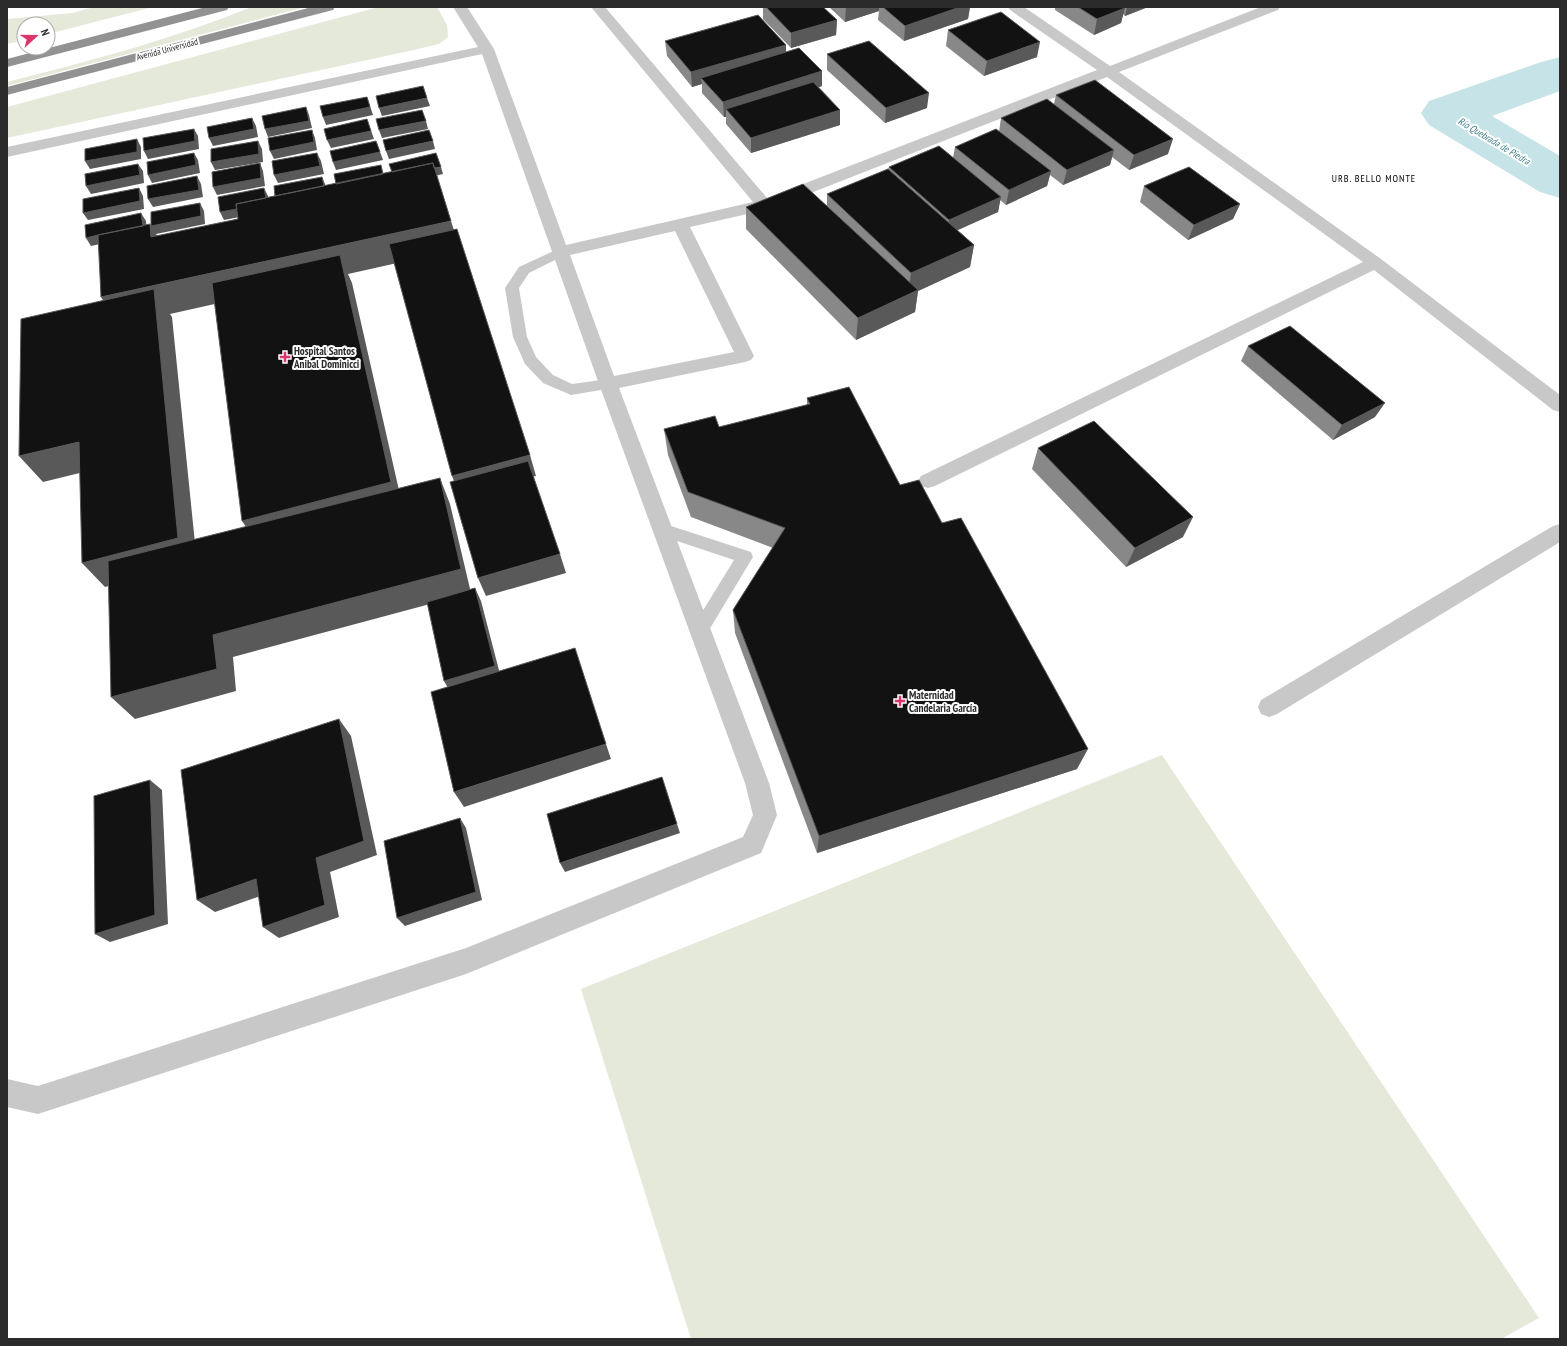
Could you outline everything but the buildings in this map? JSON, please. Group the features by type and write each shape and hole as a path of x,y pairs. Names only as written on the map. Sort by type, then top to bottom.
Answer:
{"highway":[{"path":"7,63 222,7"},
{"name":"Avenida Universidad","path":"7,91 328,7"}],"street":[{"path":"7,1092 38,1100 466,961 752,844 765,815 757,783 608,384 487,49 460,7"},
{"path":"598,7 764,205"},
{"path":"1015,7 1108,71 1375,262 1560,405"},
{"path":"560,252 764,205 1273,7"},
{"path":"7,152 487,49"},
{"path":"608,384 746,356 680,224"},
{"path":"928,481 1375,262"},
{"path":"1269,707 1560,532"}],"lane":[{"path":"560,252 524,270 512,288 520,337 530,360 548,379 571,390 608,384"},
{"path":"662,529 745,558 700,630"}],"green space":[{"path":"94,7 153,7 56,32 56,16 40,16 72,13"},
{"path":"252,7 305,7 7,86 7,82 162,39 222,19"},
{"path":"379,7 437,7 447,25 448,37 439,44 409,51 7,138 7,107"},
{"path":"16,18 16,42 7,44 7,19"},
{"path":"1162,755 1539,1318 1501,1339 691,1339 581,989"}],"waterway":[{"name":"Río Quebrada de Piedra","path":"1560,73 1448,113 1560,180"}],"place":[{"name":"Hospital Santos Anibal Dominicci","path":"285,357"},
{"name":"Maternidad Candelaria García","path":"900,701"}],"district":[{"name":"URB. BELLO MONTE","path":"1374,178"}]}
